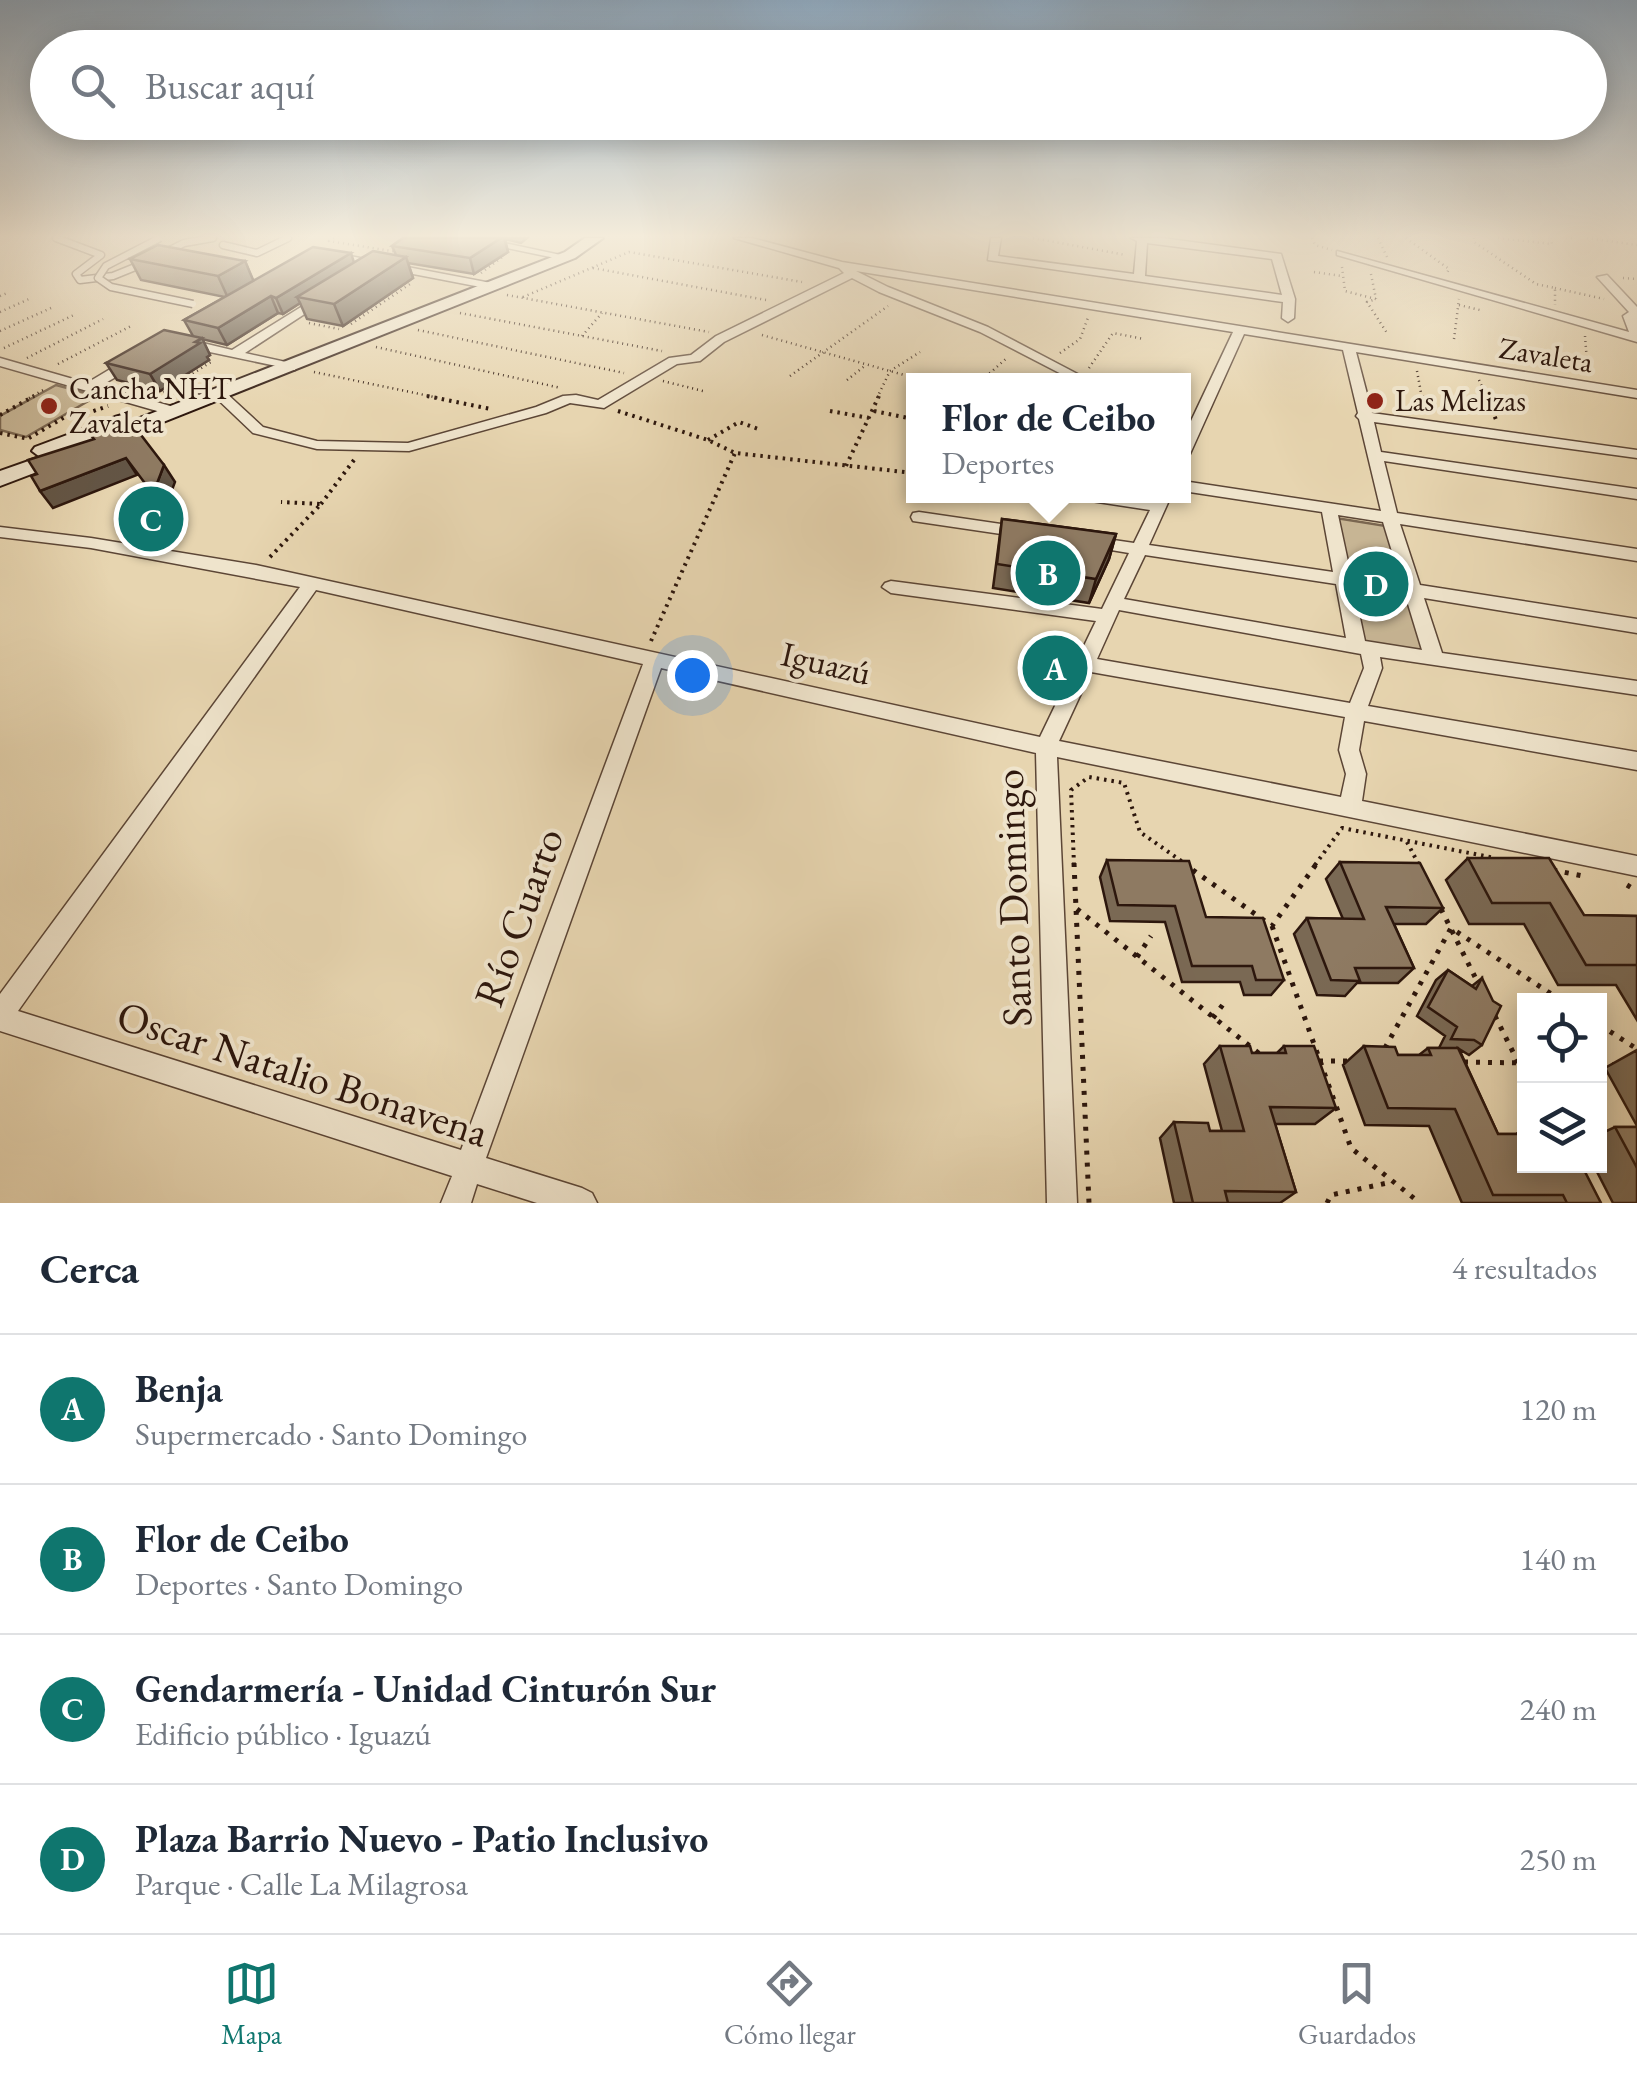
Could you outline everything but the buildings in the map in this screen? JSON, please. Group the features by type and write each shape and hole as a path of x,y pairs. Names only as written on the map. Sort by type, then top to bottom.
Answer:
{"main road":[{"path":"0,479 158,407 220,395 350,334 457,294"},
{"path":"350,334 394,325 463,294"},
{"path":"0,467 282,365"}],"street":[{"path":"231,353 328,294"},
{"path":"220,395 258,430 317,445 409,447 520,416 564,399 579,396 599,404 674,361 695,358 728,336 813,294"},
{"path":"889,294 1019,346 1068,373"},
{"name":"Zavaleta","path":"1023,294 1637,394"},
{"path":"1255,294 1289,299"},
{"path":"1288,294 1288,318"},
{"path":"1482,294 1637,337"},
{"path":"1619,294 1636,314 1630,316 1637,337"},
{"path":"1191,419 1242,328"},
{"path":"188,329 171,339 282,365"},
{"path":"1349,348 1390,517 1434,658"},
{"path":"88,387 138,358"},
{"path":"6,364 158,407"},
{"path":"1364,416 1635,457"},
{"path":"1375,455 1637,494"},
{"path":"1191,487 1637,555"},
{"name":"Santo Domingo","path":"1062,1203 1046,747 1160,503"},
{"path":"1329,508 1343,579 1363,648 1373,668 1356,712 1349,750 1356,774 1350,808"},
{"path":"919,518 1047,536"},
{"name":"Iguazú","path":"0,532 256,571 1046,747 1637,866"},
{"path":"1066,538 1343,579"},
{"path":"0,1016 310,584"},
{"path":"891,587 1111,609 1637,688"},
{"path":"1414,590 1637,626"},
{"name":"Río Cuarto","path":"456,1203 650,656"},
{"path":"1086,664 1637,762"},
{"name":"Oscar Natalio Bonavena","path":"0,1016 582,1203"}],"lane":[{"path":"143,294 193,304"}],"path":[{"path":"350,334 400,294"},
{"path":"512,294 728,336"},
{"path":"523,297 530,294"},
{"path":"734,294 793,305"},
{"path":"1357,294 1376,299"},
{"path":"1375,294 1376,299"},
{"path":"1454,338 1459,294"},
{"path":"1555,294 1555,314"},
{"path":"1583,294 1628,304"},
{"path":"790,376 899,298"},
{"path":"0,312 29,299"},
{"path":"1376,299 1366,302 1386,333"},
{"path":"1048,362 1080,340 1092,304"},
{"path":"1458,305 1480,310"},
{"path":"0,331 51,308"},
{"path":"436,308 695,358"},
{"path":"582,336 603,312"},
{"path":"0,350 76,314"},
{"path":"290,319 561,386 564,399"},
{"path":"6,364 103,320"},
{"path":"1584,322 1588,362"},
{"path":"40,374 133,325"},
{"path":"394,325 703,391"},
{"path":"743,329 906,376"},
{"path":"1086,373 1113,332 1144,339"},
{"path":"990,373 1019,346"},
{"path":"846,466 890,372 920,352"},
{"path":"158,407 155,397 231,353"},
{"path":"1414,360 1428,425"},
{"path":"282,365 520,416"},
{"path":"847,380 866,365"},
{"path":"1474,369 1503,435"},
{"path":"0,415 63,380"},
{"path":"599,404 708,440 735,453 906,472"},
{"path":"24,441 75,412 79,416 110,405 113,408 82,420"},
{"path":"830,410 869,418"},
{"path":"872,410 906,418"},
{"path":"708,440 732,421 748,421 761,430"},
{"path":"256,571 322,504 365,444"},
{"path":"650,656 735,453"},
{"path":"281,502 322,504"},
{"path":"1343,579 1414,590"},
{"path":"1089,1203 1071,790 1090,777 1124,783 1140,832 1272,926 1351,1148 1420,1203"},
{"path":"1382,814 1406,841 1424,876"},
{"path":"1272,926 1342,828 1500,860"},
{"path":"1537,867 1593,878"},
{"path":"1611,882 1637,890"},
{"path":"1433,893 1485,996"},
{"path":"1076,909 1268,1061"},
{"path":"1451,928 1551,993"},
{"path":"1378,1061 1451,928"},
{"path":"1137,957 1152,936"},
{"path":"1214,1018 1227,998"},
{"path":"1494,1012 1517,1054"},
{"path":"1607,1030 1637,1049"},
{"path":"1302,1060 1359,1061"},
{"path":"1449,1062 1517,1063"},
{"path":"1607,1064 1618,1064"},
{"path":"1327,1203 1332,1195 1394,1182"}],"shaded area":[{"name":"Cancha NHT Zavaleta","path":"56,385 97,396 26,437 0,430 0,416"},
{"path":"1336,518 1386,526 1423,652 1362,642"}],"place":[{"name":"Las Melizas","path":"1375,401"},
{"name":"Cancha NHT Zavaleta","path":"49,406"},
{"name":"Gendarmería - Unidad Cinturón Sur","path":"151,519"},
{"name":"Flor de Ceibo","path":"1048,573"},
{"name":"Plaza Barrio Nuevo - Patio Inclusivo","path":"1376,584"},
{"name":"Benja","path":"1055,668"}]}
